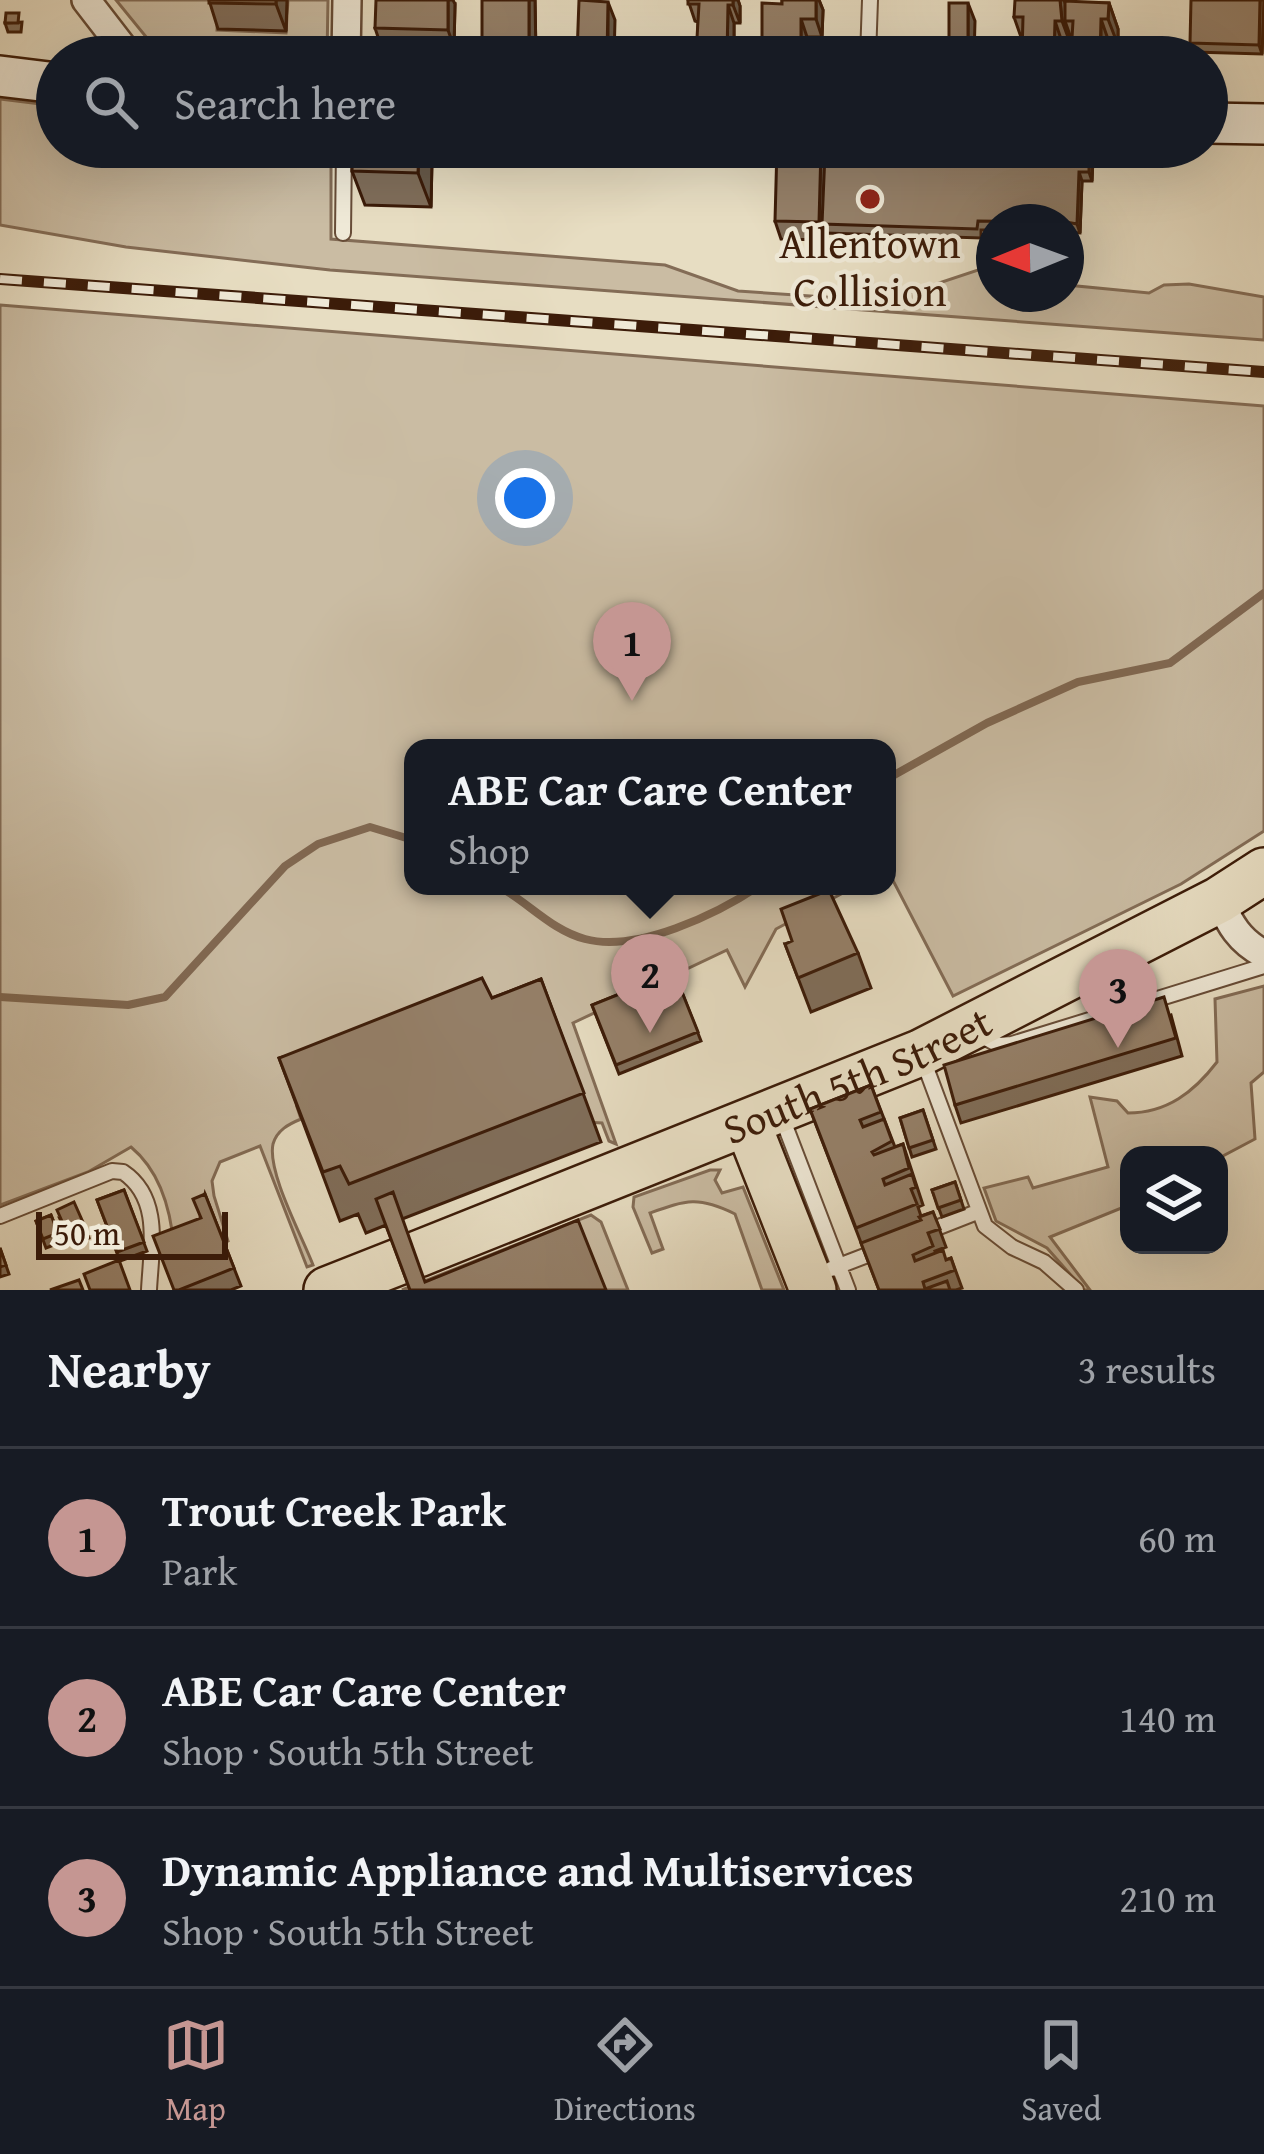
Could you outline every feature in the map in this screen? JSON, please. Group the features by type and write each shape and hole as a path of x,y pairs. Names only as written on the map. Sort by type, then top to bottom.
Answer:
{"main road":[{"path":"0,76 36,80"},
{"path":"1228,123 1264,124"},
{"name":"South 5th Street","path":"327,1290 920,1053 1219,900 1264,871"},
{"path":"764,1118 827,1281"}],"street":[{"path":"86,0 114,36"},
{"path":"346,0 346,36"},
{"path":"1219,900 1232,929 1264,954"}],"lane":[{"path":"869,36 870,0"},
{"path":"343,233 344,168"},
{"path":"972,1026 989,1042 1012,1044 1264,966"},
{"path":"920,1053 977,1211 997,1237 1044,1262 1076,1290"},
{"path":"764,1118 797,1158 794,1197"},
{"path":"0,1216 112,1172 123,1172 143,1190 148,1206 153,1246 149,1290"},
{"path":"916,1236 977,1211"},
{"path":"827,1281 895,1244"}],"shaded area":[{"path":"116,0 218,0 217,30 286,33 288,0 328,0 327,36 145,36"},
{"path":"0,99 36,103 36,168 331,168 331,239 665,265 738,291 885,301 976,271 976,312 1084,312 1084,287 1149,293 1164,285 1189,284 1264,297 1264,340 330,270 126,247 0,225"},
{"path":"0,305 1264,406 1264,831 1181,884 953,996 896,886 896,739 404,739 404,895 839,895 776,929 745,987 727,950 573,1023 616,1144 609,1141 602,1123 297,1107 301,1119 277,1135 273,1156 280,1187 313,1265 307,1267 260,1146 220,1162 212,1181 228,1241 224,1243 207,1235 174,1248 163,1193 150,1168 131,1147 88,1172 0,1205"},
{"path":"1264,986 1264,1072 1251,1083 1255,1139 1228,1153 1228,1146 1120,1146 1120,1209 1050,1237 1090,1290 1084,1290 1047,1248 996,1221 984,1188 1028,1177 1033,1188 1108,1167 1090,1097 1117,1101 1128,1113 1142,1112 1178,1099 1199,1083 1217,1062 1215,999"},
{"path":"720,1170 715,1180 722,1193 743,1187 784,1290 762,1290 735,1214 711,1204 683,1203 650,1213 663,1249 652,1253 633,1207 634,1197"},
{"path":"591,1215 601,1222 628,1290 402,1290"}],"building":[{"path":"276,0 276,4 209,3"},
{"path":"376,0 448,0 448,30 375,28"},
{"path":"482,0 529,0 529,36 482,36"},
{"path":"579,0 608,2 607,36 578,36"},
{"path":"688,0 733,0 728,5 727,36 697,36 699,4 688,4"},
{"path":"782,0 816,0 816,19 801,19 801,36 762,36 762,3 782,4"},
{"path":"1015,0 1060,0 1062,21 1055,21 1055,36 1022,36 1023,17 1014,17"},
{"path":"1191,0 1260,0 1259,45 1228,44 1228,36 1190,36"},
{"path":"1065,1 1109,3 1108,19 1101,19 1101,36 1072,36 1073,21 1065,21"},
{"path":"949,3 968,3 968,36 949,36"},
{"path":"6,13 19,13 18,23 5,23"},
{"path":"352,168 418,168 418,173"},
{"path":"776,168 820,168 819,222 775,221"},
{"path":"824,168 1089,168 1089,172 1079,172 1078,204 976,204 976,229 822,224"},
{"path":"816,895 831,895 858,953 798,978 785,944 792,941 781,909"},
{"path":"674,972 698,1032 616,1065 592,1005"},
{"path":"482,978 492,998 541,979 584,1093 349,1184 340,1166 323,1172 279,1058"},
{"path":"1164,997 1176,1038 955,1105 944,1065"},
{"path":"871,1085 881,1112 860,1120 863,1127 884,1119 892,1141 872,1152 903,1144 909,1168 883,1179 885,1185 912,1174 917,1204 856,1228 810,1109"},
{"path":"923,1110 933,1140 909,1148 900,1118"},
{"path":"955,1182 961,1200 938,1208 932,1190"},
{"path":"124,1190 144,1242 117,1252 97,1200"},
{"path":"393,1192 425,1282 578,1220 606,1290 410,1290 376,1199"},
{"path":"205,1194 234,1268 174,1290 153,1236 201,1218 193,1199"},
{"path":"74,1202 86,1229 69,1237 57,1210"},
{"path":"933,1212 940,1229 928,1233 933,1246 913,1255 915,1261 943,1250 955,1270 923,1282 925,1289 947,1281 950,1290 879,1290 861,1243"},
{"path":"51,1215 58,1233 43,1239 36,1221"},
{"path":"119,1260 130,1290 90,1290 84,1274"},
{"path":"79,1280 83,1290 50,1290"}],"waterway":[{"path":"896,774 987,723 1078,682 1170,663 1264,593"},
{"path":"0,997 128,1005 165,997 285,866 318,844 370,827 404,837"},
{"path":"511,895 561,929 606,942 676,928 743,895"}],"railway":[{"path":"0,279 1264,372"}],"place":[{"name":"Allentown Collision","path":"870,199"},
{"name":"Trout Creek Park","path":"632,701"},
{"name":"ABE Car Care Center","path":"650,1033"},
{"name":"Dynamic Appliance and Multiservices","path":"1118,1048"}]}
